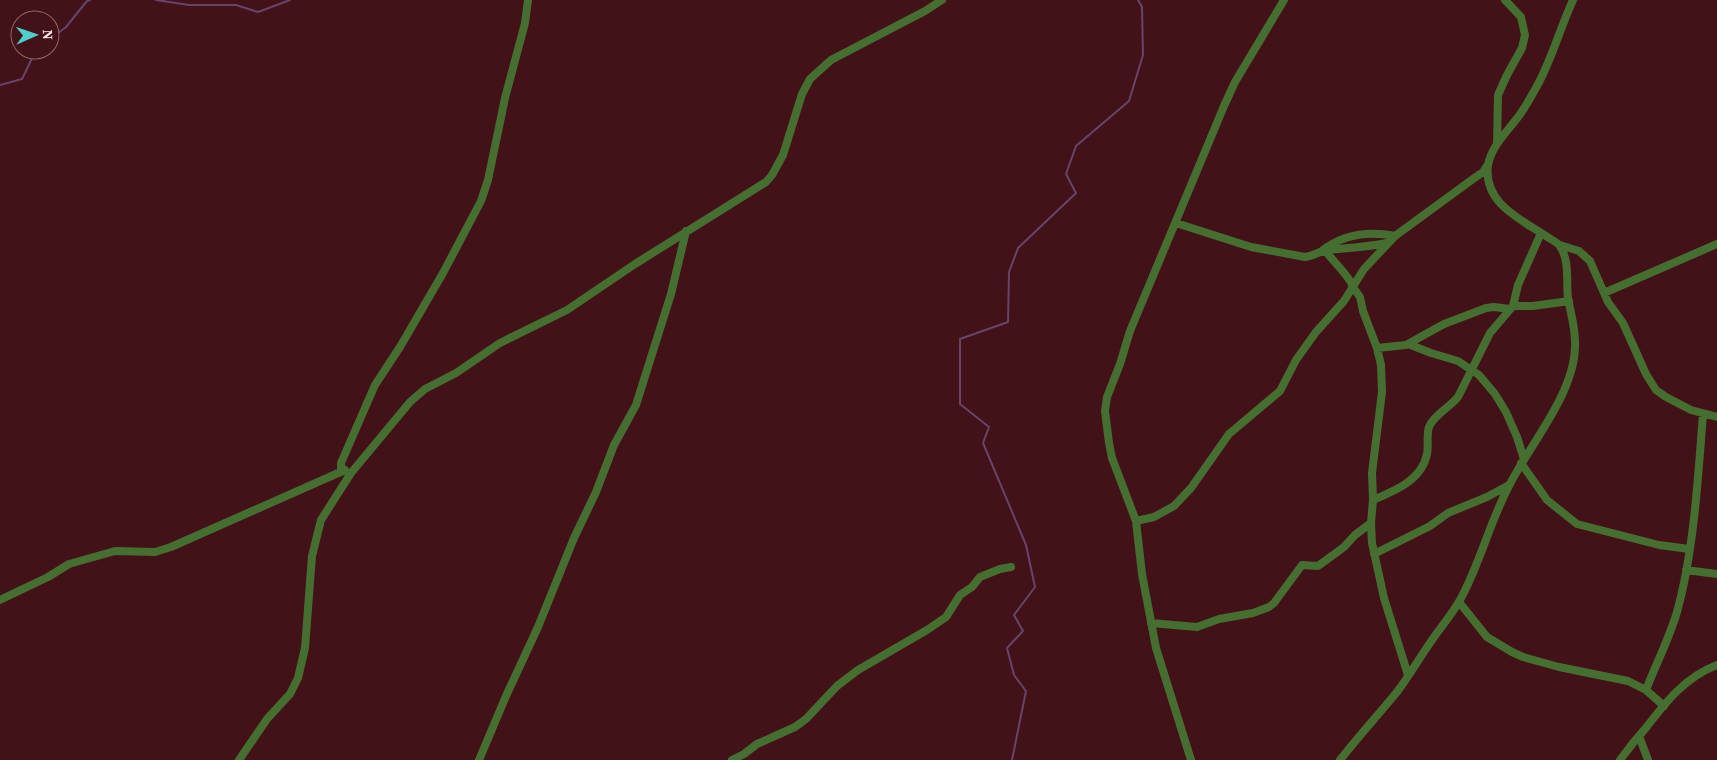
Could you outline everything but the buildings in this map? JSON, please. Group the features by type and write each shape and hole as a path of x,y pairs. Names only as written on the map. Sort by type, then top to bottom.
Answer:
{"street":[{"path":"341,472 341,463 375,385 444,273 481,201 489,177 493,149 525,23 528,0"},
{"path":"239,760 267,719 290,694 298,678 305,648 310,572 316,532 321,520 333,498 351,473 419,394 460,370 500,343 567,310 686,231 755,190 772,175 788,143 802,94 810,79 831,60 942,0"},
{"path":"1191,760 1156,648 1142,574 1136,521 1112,458 1107,428 1106,402 1130,331 1235,82 1284,0"},
{"path":"1497,144 1498,95 1506,75 1522,48 1525,35 1521,17 1505,0"},
{"path":"1136,521 1164,513 1181,500 1229,434 1280,391 1304,348 1340,306 1364,269 1387,244 1395,236 1483,172 1497,144 1537,87 1552,56 1563,22 1573,0"},
{"path":"1488,164 1489,180 1494,196 1506,210 1560,245 1579,251 1590,260 1604,293 1623,323 1646,374 1656,390 1666,397 1703,414 1717,417"},
{"path":"1176,223 1252,247 1305,257 1323,251 1387,244"},
{"path":"479,760 538,627 614,445 636,405 670,294 686,231"},
{"path":"1323,251 1333,243 1348,237 1377,233 1395,236"},
{"path":"1373,500 1397,490 1420,472 1427,456 1429,427 1434,419 1451,405 1458,396 1490,333 1512,307 1518,285 1541,233"},
{"path":"1604,293 1717,244"},
{"path":"1340,760 1396,693 1459,602 1478,565 1484,544 1509,484 1554,410 1572,368 1575,339 1568,301 1566,263 1560,245"},
{"path":"1323,251 1346,274 1360,297 1381,365 1382,392 1373,461 1371,522 1374,554 1384,598 1408,675"},
{"path":"1377,348 1408,344 1444,324 1481,309 1533,306 1568,301"},
{"path":"1408,344 1456,360 1472,369 1484,379 1514,429 1523,461 1547,500 1577,524 1666,547 1689,549"},
{"path":"1646,690 1670,632 1686,570 1699,474 1703,414"},
{"path":"0,600 69,564 115,551 155,552 171,547 361,462"},
{"path":"1374,554 1509,484"},
{"path":"1151,623 1197,627 1219,619 1253,613 1269,607 1278,598 1302,565 1318,566 1344,547 1371,522"},
{"path":"732,760 757,744 795,728 833,690 858,670 946,617 960,595 972,587 980,577 1011,567"},
{"path":"1686,570 1717,574"},
{"path":"1459,602 1487,638 1512,652 1559,668 1628,681 1646,690 1664,706"},
{"path":"1620,760 1683,685 1706,669 1717,664"},
{"path":"1639,736 1648,760"}],"waterway":[{"path":"60,32 90,0"},
{"path":"156,0 189,5 236,5 258,12 290,0"},
{"path":"1012,760 1026,691 1014,675 1007,648 1023,631 1014,615 1035,587 1026,545 983,443 989,427 960,404 960,339 1008,322 1009,272 1018,248 1076,193 1066,174 1076,146 1129,101 1143,55 1142,7 1138,0"},
{"path":"0,85 22,79 31,60"}]}
